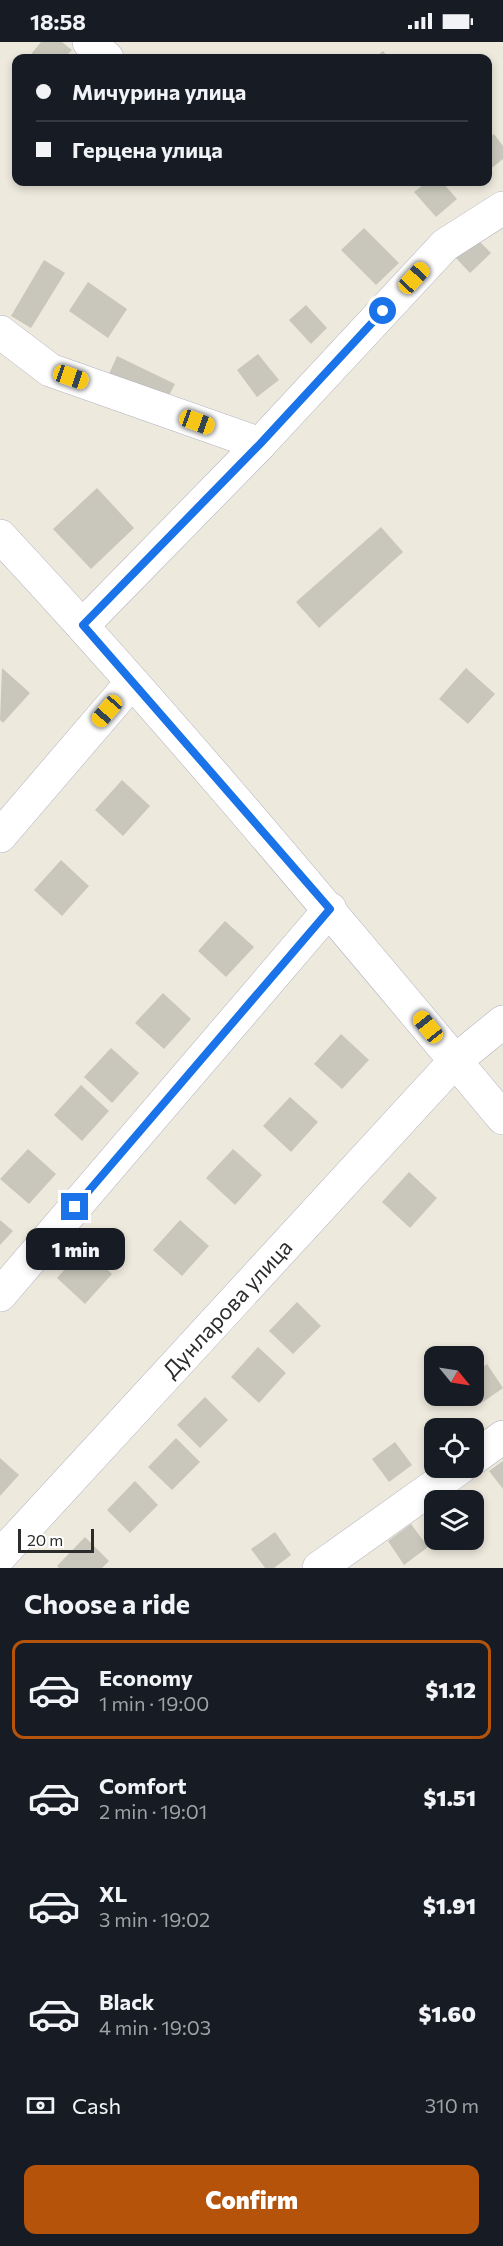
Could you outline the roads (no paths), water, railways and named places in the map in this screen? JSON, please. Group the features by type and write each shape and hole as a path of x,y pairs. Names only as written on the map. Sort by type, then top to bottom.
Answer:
{"street":[{"path":"90,42 103,54"},
{"path":"83,625 260,444 445,244 503,208"},
{"path":"0,332 50,370 260,444"},
{"path":"0,536 83,625 330,909 503,1118"},
{"path":"0,836 132,682"},
{"path":"0,1295 330,909"},
{"name":"Дунларова улица","path":"0,1556 455,1061 503,1022"},
{"path":"484,1451 503,1437"},
{"path":"319,1568 446,1478"}]}
